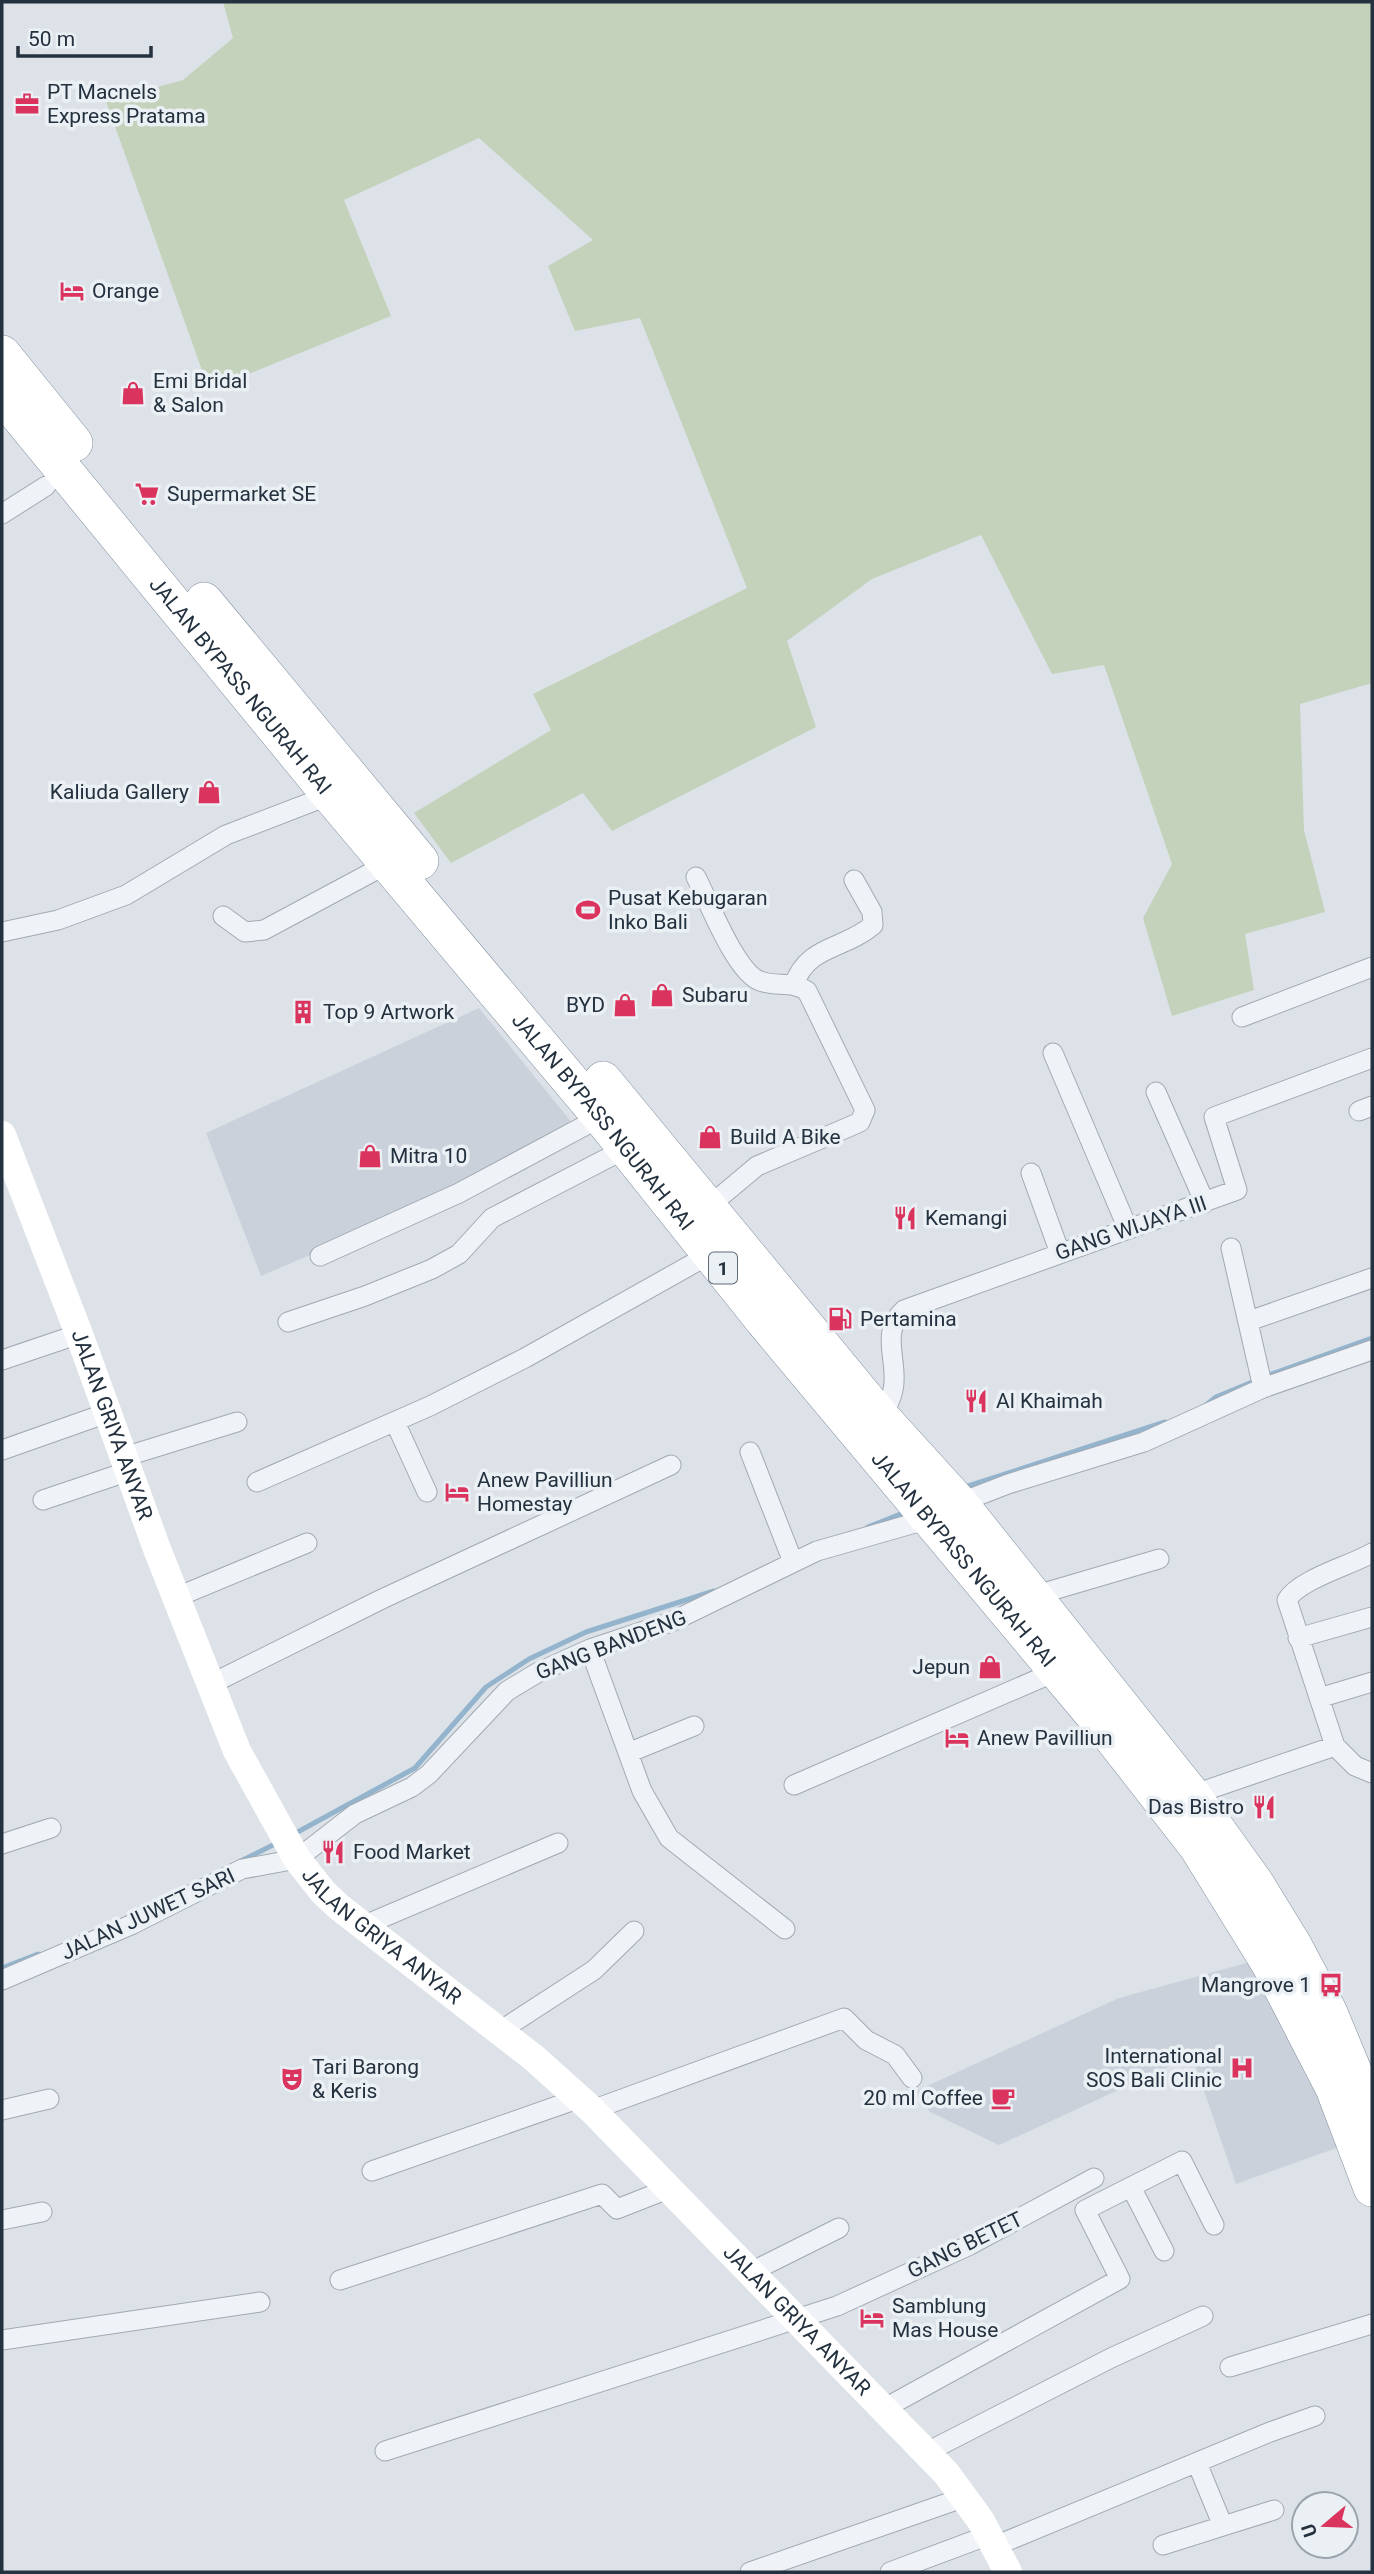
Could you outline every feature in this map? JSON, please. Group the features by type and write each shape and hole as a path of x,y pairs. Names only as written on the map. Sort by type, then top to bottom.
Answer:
{"highway":[{"name":"JALAN BYPASS NGURAH RAI","path":"2,354 880,1416 944,1511"},
{"name":"JALAN BYPASS NGURAH RAI","path":"2,395 330,795 601,1117 764,1321 944,1511 990,1566 1057,1671 1197,1846 1270,1964 1334,2088 1372,2188"},
{"name":"JALAN BYPASS NGURAH RAI","path":"990,1566 1033,1596 1192,1794 1255,1883 1293,1945 1329,2013 1372,2117"}],"street":[{"path":"2,514 46,486"},
{"path":"2,932 58,920 126,895 226,835 330,795"},
{"path":"223,916 244,932 264,930 389,863"},
{"path":"696,877 740,962 754,978 774,984 794,985 807,991 812,998 861,1101 864,1116 851,1126 776,1155 757,1166 708,1208"},
{"path":"794,985 800,968 807,960 862,934 873,925 872,912 854,880"},
{"path":"1242,1017 1372,967"},
{"path":"1053,1053 1128,1229"},
{"name":"GANG WIJAYA III","path":"880,1416 895,1391 890,1336 892,1324 904,1310 1237,1190 1214,1117 1372,1058"},
{"path":"1156,1092 1205,1203"},
{"path":"320,1256 459,1193 601,1117"},
{"name":"JALAN GRIYA ANYAR","path":"2,1135 237,1751 291,1847 323,1892 500,2031 586,2104 927,2452 965,2497 1008,2572"},
{"path":"288,1322 365,1296 432,1269 459,1254 492,1218 625,1149"},
{"path":"1031,1173 1060,1253"},
{"path":"1231,1248 1263,1388"},
{"path":"257,1482 395,1422 525,1358 712,1253"},
{"path":"1248,1321 1372,1278"},
{"path":"2,1360 79,1334"},
{"name":"GANG BANDENG","path":"291,1847 412,1787 429,1774 516,1683 590,1650 671,1622 817,1551 944,1511 1008,1484 1144,1442 1263,1388 1372,1350"},
{"path":"2,1450 107,1413"},
{"path":"43,1500 237,1422"},
{"path":"395,1422 427,1492"},
{"path":"750,1452 793,1562"},
{"path":"211,1684 382,1599 671,1465"},
{"path":"177,1597 307,1543"},
{"path":"1372,1553 1291,1593 1287,1600 1335,1746 1355,1766 1372,1773"},
{"path":"1033,1596 1159,1559"},
{"path":"1298,1638 1372,1617"},
{"path":"590,1650 648,1805 669,1838 785,1929"},
{"path":"794,1786 1057,1671"},
{"path":"1319,1698 1372,1682"},
{"path":"628,1753 694,1726"},
{"path":"1192,1794 1335,1746"},
{"path":"2,1844 51,1828"},
{"path":"365,1925 558,1843"},
{"name":"JALAN JUWET SARI","path":"2,1980 102,1939 291,1847"},
{"path":"500,2031 594,1970 634,1931"},
{"path":"372,2171 586,2104 844,2018 866,2040 895,2055 912,2078"},
{"path":"2,2110 49,2099"},
{"path":"885,2408 1120,2279 1085,2210 1182,2161 1214,2225"},
{"name":"GANG BETET","path":"385,2451 837,2306 970,2245 1094,2178"},
{"path":"1131,2187 1164,2251"},
{"path":"340,2280 602,2194 612,2208 617,2209 668,2189"},
{"path":"2,2220 42,2212"},
{"path":"751,2272 839,2228"},
{"path":"2,2340 260,2302"},
{"path":"927,2452 993,2421 1111,2358 1202,2316"},
{"path":"1230,2367 1372,2324"},
{"path":"890,2572 992,2541 1315,2416"},
{"path":"1197,2463 1223,2526"},
{"path":"750,2572 965,2497"},
{"path":"1163,2545 1274,2510"},
{"path":"767,2572 805,2559 809,2572"}],"shaded area":[{"name":"Mitra 10","path":"479,1008 577,1129 456,1192 261,1276 206,1133"},
{"path":"1250,1962 1320,2087 1342,2146 1236,2184 1192,2056 999,2145 930,2112 914,2092 1119,1998"}],"green space":[{"path":"223,2 1372,2 1372,683 1300,704 1304,830 1325,912 1245,934 1254,990 1172,1016 1143,918 1172,864 1104,665 1052,674 981,535 872,579 787,641 816,727 612,831 583,793 451,863 414,813 551,730 533,694 747,588 640,318 575,331 548,266 593,240 479,138 344,200 391,316 209,390 106,101 183,80 233,38"}],"waterway":[{"path":"1266,1376 1372,1338"},
{"path":"1206,1405 1216,1397 1257,1380"},
{"path":"962,1488 1165,1422"},
{"path":"868,1527 908,1511"},
{"path":"294,1834 415,1768 486,1687 529,1659 586,1632 714,1591"},
{"path":"241,1861 279,1842"},
{"path":"2,1968 38,1954"}],"place":[{"name":"PT Macnels Express Pratama","path":"27,104"},
{"name":"Orange","path":"72,291"},
{"name":"Emi Bridal & Salon","path":"133,393"},
{"name":"Supermarket SE","path":"147,494"},
{"name":"Kaliuda Gallery","path":"209,792"},
{"name":"Pusat Kebugaran Inko Bali","path":"588,910"},
{"name":"Subaru","path":"662,995"},
{"name":"BYD","path":"625,1005"},
{"name":"Top 9 Artwork","path":"303,1012"},
{"name":"Build A Bike","path":"710,1137"},
{"name":"Mitra 10","path":"370,1156"},
{"name":"Kemangi","path":"905,1218"},
{"name":"Pertamina","path":"840,1319"},
{"name":"Al Khaimah","path":"976,1401"},
{"name":"Anew Pavilliun Homestay","path":"457,1492"},
{"name":"Jepun","path":"990,1667"},
{"name":"Anew Pavilliun","path":"957,1738"},
{"name":"Das Bistro","path":"1264,1807"},
{"name":"Food Market","path":"333,1852"},
{"name":"Mangrove 1","path":"1331,1985"},
{"name":"International SOS Bali Clinic","path":"1242,2068"},
{"name":"Tari Barong & Keris","path":"292,2079"},
{"name":"20 ml Coffee","path":"1003,2098"},
{"name":"Samblung Mas House","path":"872,2318"}]}
